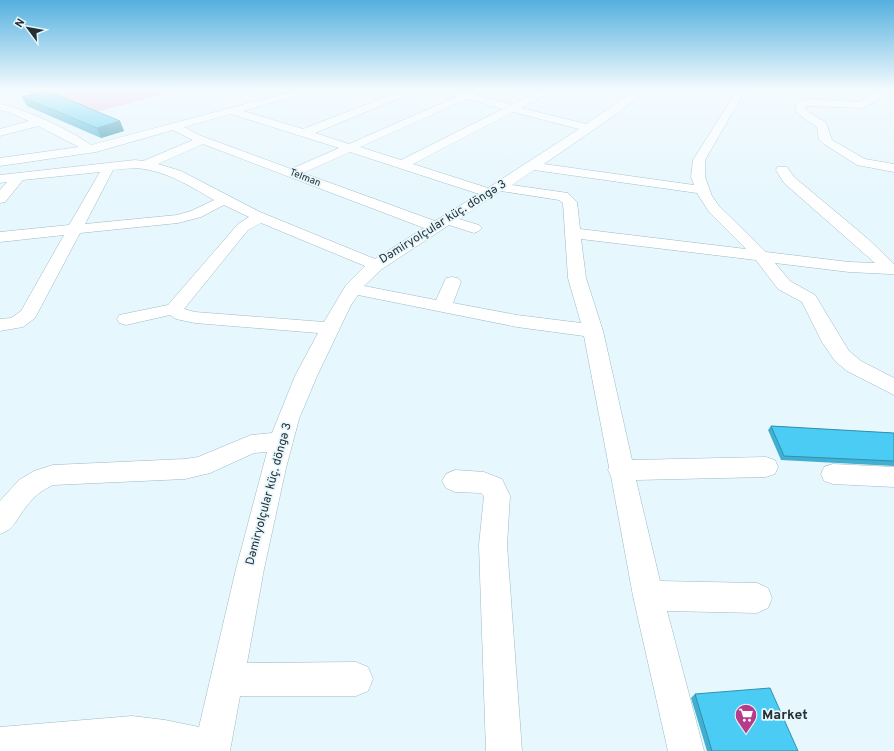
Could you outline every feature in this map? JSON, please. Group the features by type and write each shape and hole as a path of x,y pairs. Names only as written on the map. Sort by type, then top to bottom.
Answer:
{"street":[{"path":"0,132 31,124"},
{"path":"43,124 82,142 89,149"},
{"path":"0,162 89,149 182,124"},
{"path":"277,124 401,165 494,190 555,194 567,199 570,202 578,283 592,331 620,470 648,596 686,751"},
{"path":"304,132 324,124"},
{"path":"292,173 402,124"},
{"path":"401,165 479,124"},
{"path":"573,124 587,128"},
{"name":"Dəmiryolçular küç. döngə 3","path":"212,750 250,569 281,441 306,376 329,328 352,288 376,265 532,166 593,124"},
{"path":"721,124 699,160 698,177 702,190 714,209 760,255 784,285 809,299 832,342 842,356 854,366 894,387"},
{"path":"820,124 822,125 825,139 828,142 866,163 894,168"},
{"name":"Telman","path":"175,126 203,140 292,173 442,224 474,228"},
{"path":"0,179 144,164 203,140"},
{"path":"847,170 866,163"},
{"path":"144,164 179,175 224,200 260,217 376,265"},
{"path":"532,166 702,190"},
{"path":"0,325 16,323 28,314 108,168"},
{"path":"782,170 789,180 892,269"},
{"path":"0,199 18,178"},
{"path":"0,237 178,220 187,218 224,200"},
{"path":"126,319 174,309 243,227 260,217"},
{"path":"572,232 849,267 892,269"},
{"path":"443,306 452,282"},
{"path":"352,288 517,321 592,331"},
{"path":"174,309 176,312 184,316 329,328"},
{"path":"0,522 15,501 28,487 40,479 53,475 185,469 201,466 251,444 281,441"},
{"path":"620,470 766,467"},
{"path":"834,474 894,477"},
{"path":"455,481 484,483 493,488 497,496 493,553 504,751"},
{"path":"648,596 757,598"},
{"path":"226,680 356,679"},
{"path":"0,745 132,734 165,738 212,750"}],"building":[{"path":"87,124 110,124 97,128"},
{"path":"771,426 894,433 894,461 784,456"},
{"path":"770,688 798,751 712,751 695,694"}],"place":[{"name":"Market","path":"746,734"}]}
